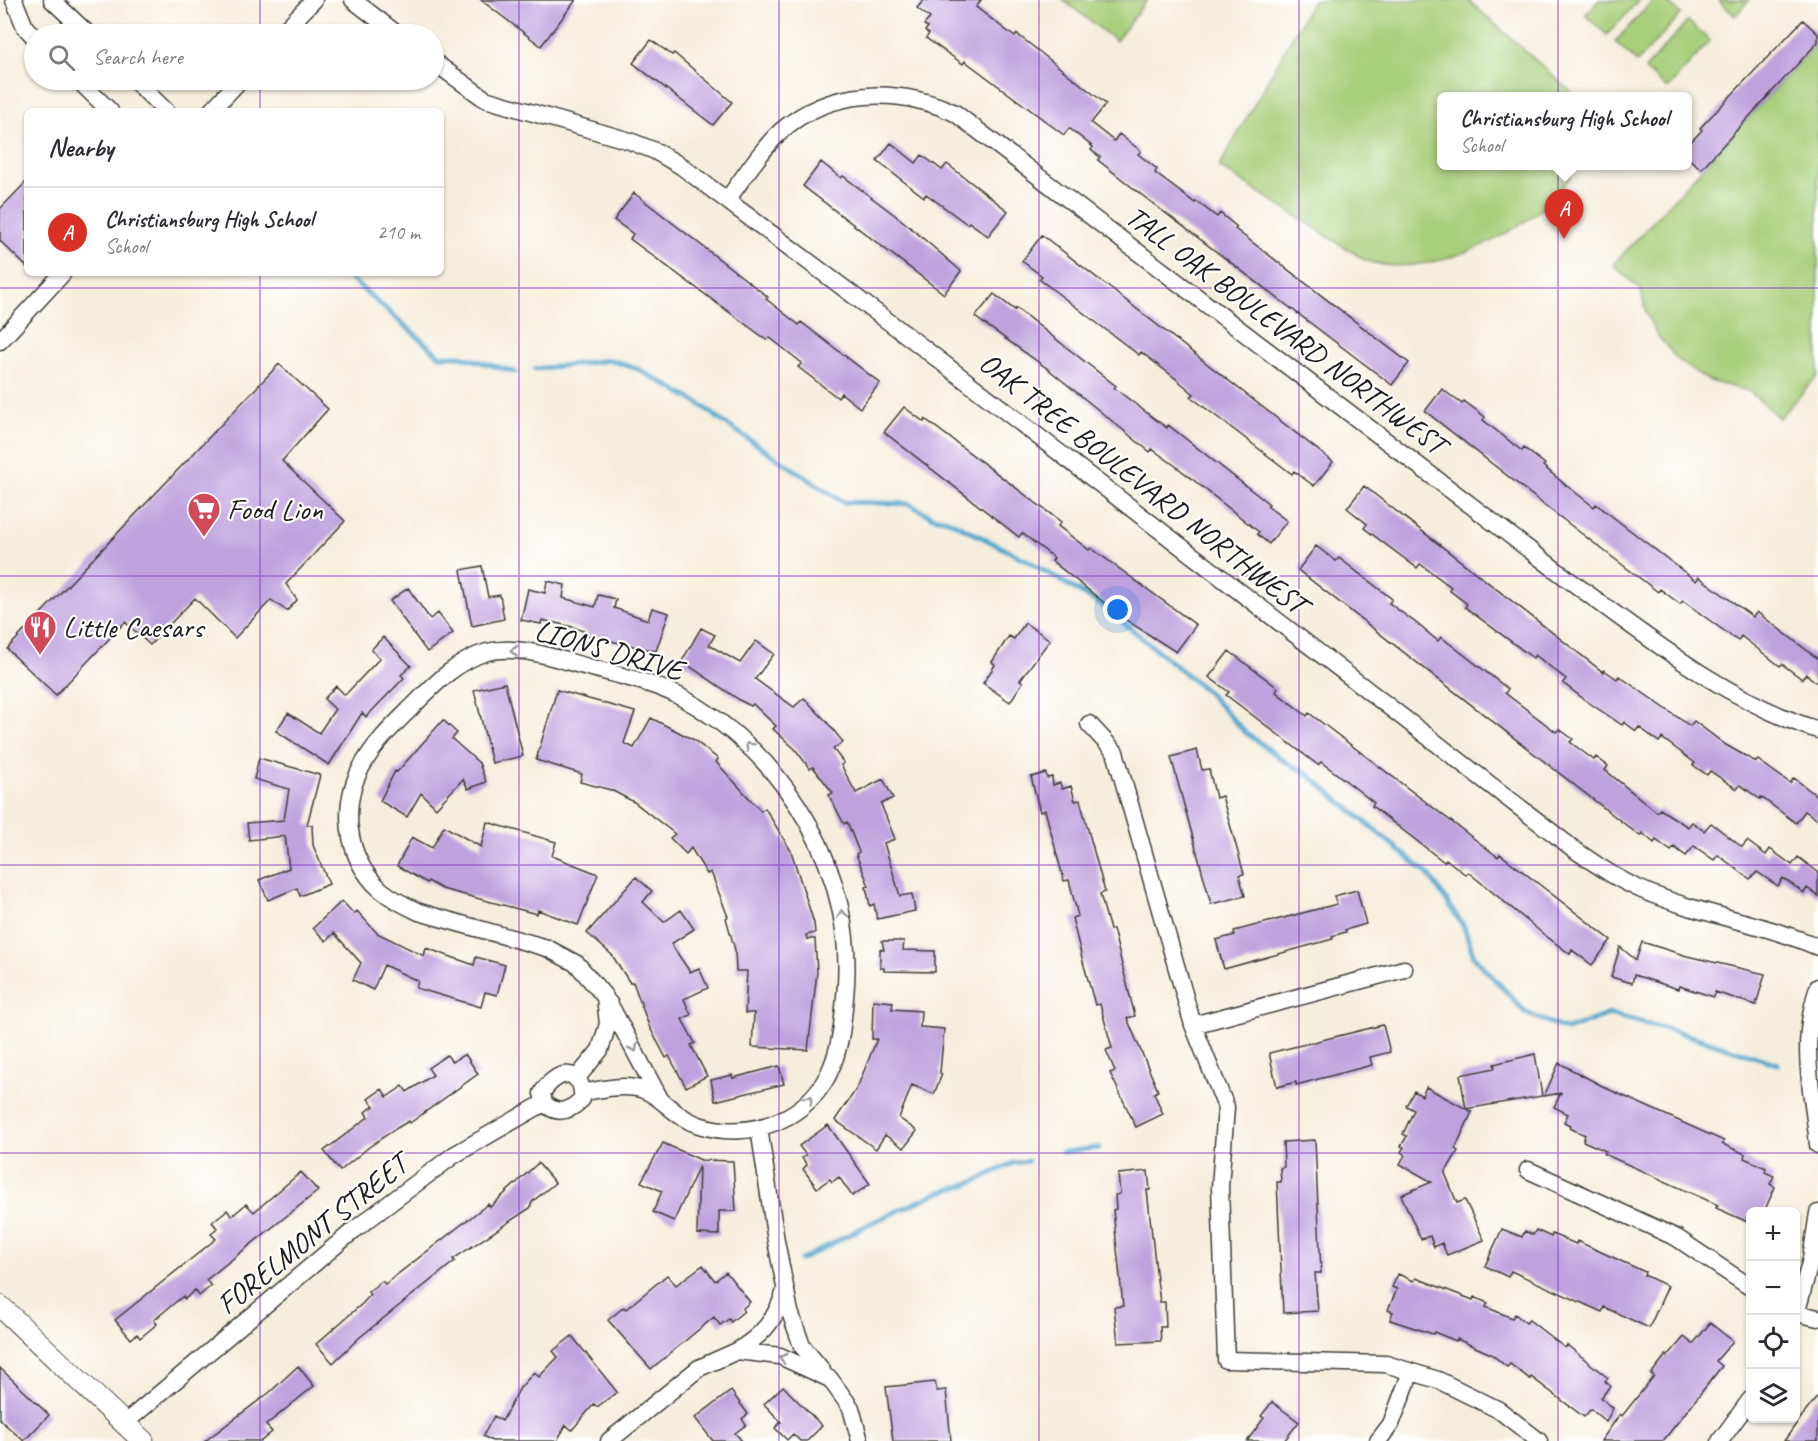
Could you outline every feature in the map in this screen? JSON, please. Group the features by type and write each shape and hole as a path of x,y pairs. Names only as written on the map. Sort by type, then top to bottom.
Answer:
{"street":[{"path":"14,0 24,25"},
{"path":"52,0 77,24"},
{"path":"291,24 314,0"},
{"path":"353,0 384,24"},
{"name":"OAK TREE BOULEVARD NORTHWEST","path":"444,70 485,99 630,141 655,151 681,166 1608,873 1674,902 1786,933 1818,947"},
{"path":"88,90 107,108"},
{"path":"144,90 163,108"},
{"path":"214,108 231,90"},
{"name":"TALL OAK BOULEVARD NORTHWEST","path":"727,200 756,159 782,131 821,107 875,95 902,95 927,100 955,113 1628,624 1702,673 1752,702 1818,730"},
{"path":"0,341 60,276"},
{"name":"LIONS DRIVE","path":"579,1086 646,1091 663,1104 698,1125 717,1129 759,1128 791,1115 812,1097 832,1067 843,1023 848,963 844,922 831,872 808,820 763,760 741,738 676,695 629,678 535,653 502,651 474,657 435,683 381,739 363,764 355,780 349,811 350,828 358,857 365,872 381,890 419,912 563,954 577,964 606,997 663,1104"},
{"path":"1089,724 1115,752 1193,1025 1226,1107 1220,1187 1226,1360 1386,1364 1438,1380 1499,1410 1539,1441"},
{"path":"1193,1025 1404,969"},
{"path":"1818,987 1810,1016 1806,1057 1818,1145"},
{"path":"579,1086 600,1050 609,1024 606,997"},
{"path":"559,1074 570,1074 579,1086 582,1099 574,1107 561,1111 552,1110 544,1103 542,1093 548,1081 559,1074"},
{"name":"FORELMONT STREET","path":"126,1422 354,1230 454,1155 544,1103"},
{"path":"759,1128 785,1290 802,1346 830,1378 851,1408 860,1441"},
{"path":"1528,1170 1677,1238 1746,1284"},
{"path":"1800,1298 1818,1213"},
{"path":"609,1441 699,1368 737,1351 765,1330 778,1313 785,1290"},
{"path":"0,1306 126,1422 143,1441"},
{"path":"1800,1315 1818,1318"},
{"path":"737,1351 780,1356 830,1378"},
{"path":"1378,1441 1391,1424 1411,1372"},
{"path":"1720,1441 1746,1405"}],"green space":[{"path":"1063,0 1147,0 1116,41"},
{"path":"1313,0 1468,0 1572,92 1437,92 1437,170 1575,170 1537,213 1513,229 1473,249 1428,263 1406,266 1385,265 1365,260 1219,167"},
{"path":"1599,0 1639,0 1607,35 1585,15"},
{"path":"1653,0 1665,0 1681,14 1637,62 1615,42"},
{"path":"1718,0 1749,0 1735,16"},
{"path":"1688,21 1710,41 1667,89 1645,69"},
{"path":"1818,42 1818,376 1779,418 1749,391 1709,381 1678,360 1657,335 1646,313 1641,290 1613,265"}],"building":[{"path":"481,0 576,0 541,46"},
{"path":"924,0 981,0 976,7 1015,37 1017,34 1106,104 1091,123 1114,141 1119,134 1141,151 1138,154 1157,169 1155,173 1217,217 1220,213 1237,227 1235,229 1409,363 1392,385 1143,196 1098,160 1100,157 1091,150 1093,147 1069,128 1064,135 965,61 963,64 926,38 929,34 925,31 928,27 924,25 930,18 917,8"},
{"path":"1803,20 1818,34 1818,42 1701,169 1692,161 1692,141 1702,130 1700,128"},
{"path":"651,40 672,55 674,53 732,102 713,125 633,63"},
{"path":"891,143 916,163 922,155 942,170 947,164 1008,211 988,236 969,222 967,224 926,194 924,197 877,161"},
{"path":"821,162 904,222 961,271 944,294 803,186"},
{"path":"24,184 24,264 0,241 0,209"},
{"path":"634,193 768,297 766,299 799,325 801,322 880,383 860,408 841,393 838,398 798,367 802,363 769,337 767,340 630,239 633,234 614,220"},
{"path":"1042,235 1333,462 1314,486 1294,471 1292,474 1191,397 1194,394 1175,378 1141,352 1139,355 1039,279 1042,276 1022,261"},
{"path":"994,294 1015,310 1016,308 1116,386 1114,388 1167,428 1168,425 1269,504 1267,506 1287,521 1269,544 1257,534 1259,532 1177,467 1152,449 1150,452 1048,369 975,317"},
{"path":"279,364 328,409 282,461 345,521 286,584 297,600 287,611 271,600 235,638 195,598 150,645 125,622 56,695 7,649"},
{"path":"1442,389 1462,404 1464,401 1485,417 1483,420 1522,451 1524,448 1545,464 1543,466 1594,507 1596,504 1696,581 1699,577 1753,617 1757,612 1818,659 1818,684 1806,674 1802,679 1782,664 1780,666 1741,636 1738,641 1683,601 1680,604 1660,589 1658,592 1556,514 1425,411"},
{"path":"904,407 924,422 925,419 1061,522 1058,526 1089,550 1091,548 1196,625 1176,652 1126,620 1052,561 1054,558 1022,533 1019,537 884,432"},
{"path":"1364,486 1603,672 1604,670 1617,679 1619,676 1690,726 1694,721 1726,745 1756,762 1758,760 1790,783 1794,778 1818,797 1818,820 1805,811 1796,823 1761,797 1760,799 1740,785 1737,789 1710,771 1707,775 1662,738 1659,742 1639,727 1636,731 1624,722 1622,725 1585,700 1563,683 1566,679 1535,655 1533,658 1465,607 1467,604 1449,590 1451,587 1420,564 1417,568 1364,528 1367,524 1347,508"},
{"path":"1316,546 1336,561 1339,558 1392,599 1389,603 1438,641 1441,637 1508,689 1505,693 1556,732 1559,729 1573,739 1570,742 1594,760 1596,757 1608,766 1605,770 1657,812 1660,809 1688,827 1692,822 1704,831 1711,823 1742,847 1747,841 1766,855 1770,849 1792,865 1798,857 1818,872 1818,896 1807,888 1804,893 1783,878 1778,886 1757,872 1750,879 1718,855 1714,860 1694,846 1686,856 1674,847 1671,851 1656,840 1654,843 1642,833 1640,836 1298,570"},
{"path":"482,566 488,597 500,595 504,619 472,626 461,570"},
{"path":"547,581 565,585 563,598 595,607 598,595 616,599 614,608 648,620 652,608 669,613 656,651 588,636 588,633 573,627 542,620 541,624 521,620 528,589 545,593"},
{"path":"408,588 430,619 438,613 453,633 427,652 390,601"},
{"path":"1025,623 1050,640 1020,680 1023,682 1010,702 983,683 995,665 992,662 1009,636 1014,639"},
{"path":"701,628 715,635 709,645 740,663 756,641 774,654 755,679 794,707 804,698 827,722 843,742 833,749 844,763 841,765 856,793 883,779 893,798 881,804 895,839 884,843 900,896 912,894 915,911 877,919 874,904 870,906 866,887 869,886 856,854 859,852 847,822 844,824 829,795 833,793 813,767 810,769 795,749 773,729 776,726 753,704 751,706 741,701 682,661"},
{"path":"383,637 411,666 401,675 404,678 366,717 362,713 329,765 276,731 288,713 319,733 335,709 324,699 336,686 345,695 380,658 371,650"},
{"path":"1229,651 1278,688 1276,692 1307,716 1309,713 1498,857 1500,854 1611,940 1592,965 1572,950 1570,954 1542,933 1468,872 1466,875 1446,859 1444,862 1372,806 1374,803 1354,787 1321,762 1318,765 1226,695 1229,692 1209,677"},
{"path":"505,683 523,756 492,763 474,690"},
{"path":"557,690 635,712 624,743 634,748 651,718 694,740 718,759 716,762 761,811 765,808 791,851 814,923 815,933 806,935 807,939 815,939 817,972 808,1050 752,1047 754,1013 745,1013 747,971 736,971 735,950 726,918 728,917 711,872 707,874 691,848 686,854 670,838 675,834 634,802 611,790 580,782 582,774 536,760"},
{"path":"443,720 457,733 452,739 479,763 486,782 468,789 463,779 436,808 421,793 407,817 380,801 395,771 397,772"},
{"path":"1197,750 1202,770 1209,769 1216,798 1222,796 1244,874 1239,875 1245,896 1211,904 1171,757"},
{"path":"259,758 320,775 307,825 312,825 313,845 329,884 300,896 297,888 268,900 259,880 289,868 285,836 249,840 247,823 284,820 289,789 254,779"},
{"path":"1046,773 1047,778 1052,777 1053,785 1060,783 1062,789 1071,786 1075,801 1080,800 1105,892 1100,894 1110,930 1113,929 1135,1016 1127,1018 1158,1091 1154,1093 1163,1114 1136,1127 1110,1073 1115,1071 1106,1050 1112,1048 1100,1004 1095,1005 1082,958 1072,918 1078,916 1069,880 1064,881 1045,810 1040,812 1031,777"},
{"path":"487,822 556,842 552,856 598,874 578,925 538,910 537,914 442,889 397,866 412,837 432,848 444,826 481,847"},
{"path":"636,877 652,891 643,902 664,922 681,910 694,929 671,944 690,972 699,968 708,988 684,999 691,1015 682,1019 695,1043 691,1045 707,1076 686,1087 669,1056 666,1058 649,1026 633,982 630,983 612,955 587,933"},
{"path":"1357,890 1366,924 1345,930 1346,932 1332,936 1333,939 1224,969 1216,940 1235,935 1234,931 1337,904 1334,896"},
{"path":"342,901 354,914 357,911 377,933 424,956 426,948 474,965 476,957 505,965 497,995 485,992 481,1007 416,988 418,981 384,965 373,990 353,980 361,963 334,933 326,941 313,928"},
{"path":"882,941 904,941 903,950 935,951 935,972 884,971 884,968 880,968 880,949 884,950"},
{"path":"1642,942 1687,956 1765,974 1756,1005 1715,992 1714,997 1679,986 1678,989 1634,975 1632,983 1611,977 1620,947 1636,960"},
{"path":"873,1000 893,1002 892,1009 921,1011 920,1027 944,1029 940,1073 942,1074 934,1094 912,1085 899,1118 917,1131 904,1148 885,1135 876,1149 835,1120 857,1088 877,1039 872,1039"},
{"path":"1383,1025 1390,1052 1370,1057 1372,1065 1296,1085 1296,1082 1277,1087 1269,1053"},
{"path":"465,1054 478,1074 410,1123 409,1121 397,1128 369,1147 340,1171 324,1151 368,1117 365,1112 374,1106 368,1099 382,1089 387,1097 403,1086 407,1092 433,1075 428,1068 447,1055 452,1062"},
{"path":"1535,1054 1542,1096 1466,1109 1460,1075 1495,1068 1494,1064"},
{"path":"1559,1063 1610,1090 1724,1141 1722,1144 1745,1154 1744,1158 1766,1168 1765,1172 1774,1176 1770,1184 1775,1187 1766,1207 1746,1207 1746,1221 1716,1208 1718,1205 1604,1154 1606,1151 1583,1141 1585,1135 1570,1128 1571,1125 1564,1122 1568,1114 1554,1107 1561,1093 1544,1096"},
{"path":"779,1066 784,1084 715,1101 711,1080 732,1075 733,1078"},
{"path":"1426,1087 1472,1112 1455,1149 1458,1151 1445,1173 1457,1203 1465,1200 1484,1240 1447,1255 1442,1243 1434,1247 1430,1236 1421,1239 1401,1195 1432,1182 1400,1164 1405,1155 1401,1152 1404,1147 1401,1146 1407,1136 1403,1134 1414,1110 1406,1106 1414,1091 1422,1096"},
{"path":"828,1125 870,1184 852,1196 839,1177 832,1182 830,1179 817,1188 803,1169 807,1165 802,1158 806,1155 799,1146"},
{"path":"1315,1140 1321,1273 1315,1273 1318,1311 1283,1313 1277,1182 1281,1182 1280,1168 1284,1167 1283,1142"},
{"path":"663,1143 701,1160 733,1161 736,1211 719,1211 719,1235 697,1234 699,1166 674,1221 653,1212 662,1191 641,1182"},
{"path":"538,1163 555,1183 532,1202 530,1208 453,1259 455,1261 360,1337 333,1363 316,1344 363,1303 370,1295 368,1292 382,1281 385,1284 488,1204 490,1207"},
{"path":"1148,1171 1150,1190 1147,1190 1157,1280 1160,1302 1165,1302 1166,1327 1160,1327 1161,1341 1118,1343 1114,1307 1123,1306 1113,1210 1116,1209 1115,1195 1120,1194 1118,1174"},
{"path":"301,1172 318,1191 206,1280 211,1286 199,1296 195,1290 185,1299 183,1296 154,1320 157,1324 140,1338 137,1334 131,1339 115,1320 216,1239 211,1234 217,1228 212,1222 227,1210 232,1216 246,1204 254,1212"},
{"path":"1502,1229 1522,1237 1525,1231 1533,1235 1536,1230 1576,1244 1577,1241 1645,1272 1644,1275 1668,1286 1649,1328 1604,1307 1602,1312 1511,1271 1508,1277 1485,1266"},
{"path":"703,1265 715,1281 726,1272 750,1302 742,1309 744,1311 731,1322 729,1319 720,1325 714,1317 651,1369 608,1320 624,1307 626,1309 667,1275 676,1285"},
{"path":"1398,1274 1414,1281 1416,1278 1473,1300 1474,1297 1488,1303 1486,1307 1512,1318 1515,1314 1526,1323 1529,1320 1565,1348 1567,1345 1608,1378 1605,1381 1610,1386 1601,1398 1613,1408 1606,1422 1591,1409 1584,1417 1531,1377 1530,1379 1510,1364 1507,1367 1491,1354 1457,1339 1456,1341 1434,1332 1433,1334 1390,1320 1393,1312 1388,1310 1397,1289 1392,1287"},
{"path":"1710,1323 1733,1341 1716,1361 1722,1366 1663,1441 1601,1441 1620,1414 1622,1416 1654,1376 1651,1374 1666,1355 1667,1357 1684,1337 1693,1344"},
{"path":"572,1336 617,1392 597,1407 594,1404 572,1430 566,1425 557,1441 492,1441 483,1436 494,1416 502,1421 520,1388 534,1372 539,1377 558,1357 553,1351"},
{"path":"298,1366 314,1386 266,1425 272,1432 261,1441 205,1441 270,1392"},
{"path":"0,1368 49,1415 24,1441 0,1420"},
{"path":"935,1382 937,1391 946,1390 951,1441 893,1441 886,1387"},
{"path":"783,1386 822,1426 807,1441 800,1441 793,1434 787,1440 775,1428 781,1422 764,1404"},
{"path":"731,1391 748,1414 742,1419 746,1425 735,1433 742,1441 713,1441 695,1418"},
{"path":"1818,1396 1818,1441 1784,1441 1797,1423 1800,1423 1800,1419"},
{"path":"1272,1402 1299,1422 1284,1441 1247,1441 1264,1418 1261,1416"}],"waterway":[{"path":"347,276 440,356 460,356 515,372"},
{"path":"535,369 610,360 638,369 700,404 723,422 843,502 909,504 933,517 948,520 1028,561 1103,606 1204,689 1245,732 1287,763 1305,772 1429,875 1464,927 1474,957 1526,1013 1567,1030 1609,1014 1678,1032 1778,1064"},
{"path":"1062,1152 1099,1148"},
{"path":"801,1260 873,1222 935,1194 974,1182 1013,1163 1028,1161"}],"place":[{"name":"Christiansburg High School","path":"1564,239"},
{"name":"Food Lion","path":"204,538"},
{"name":"Little Caesars","path":"40,656"}]}
